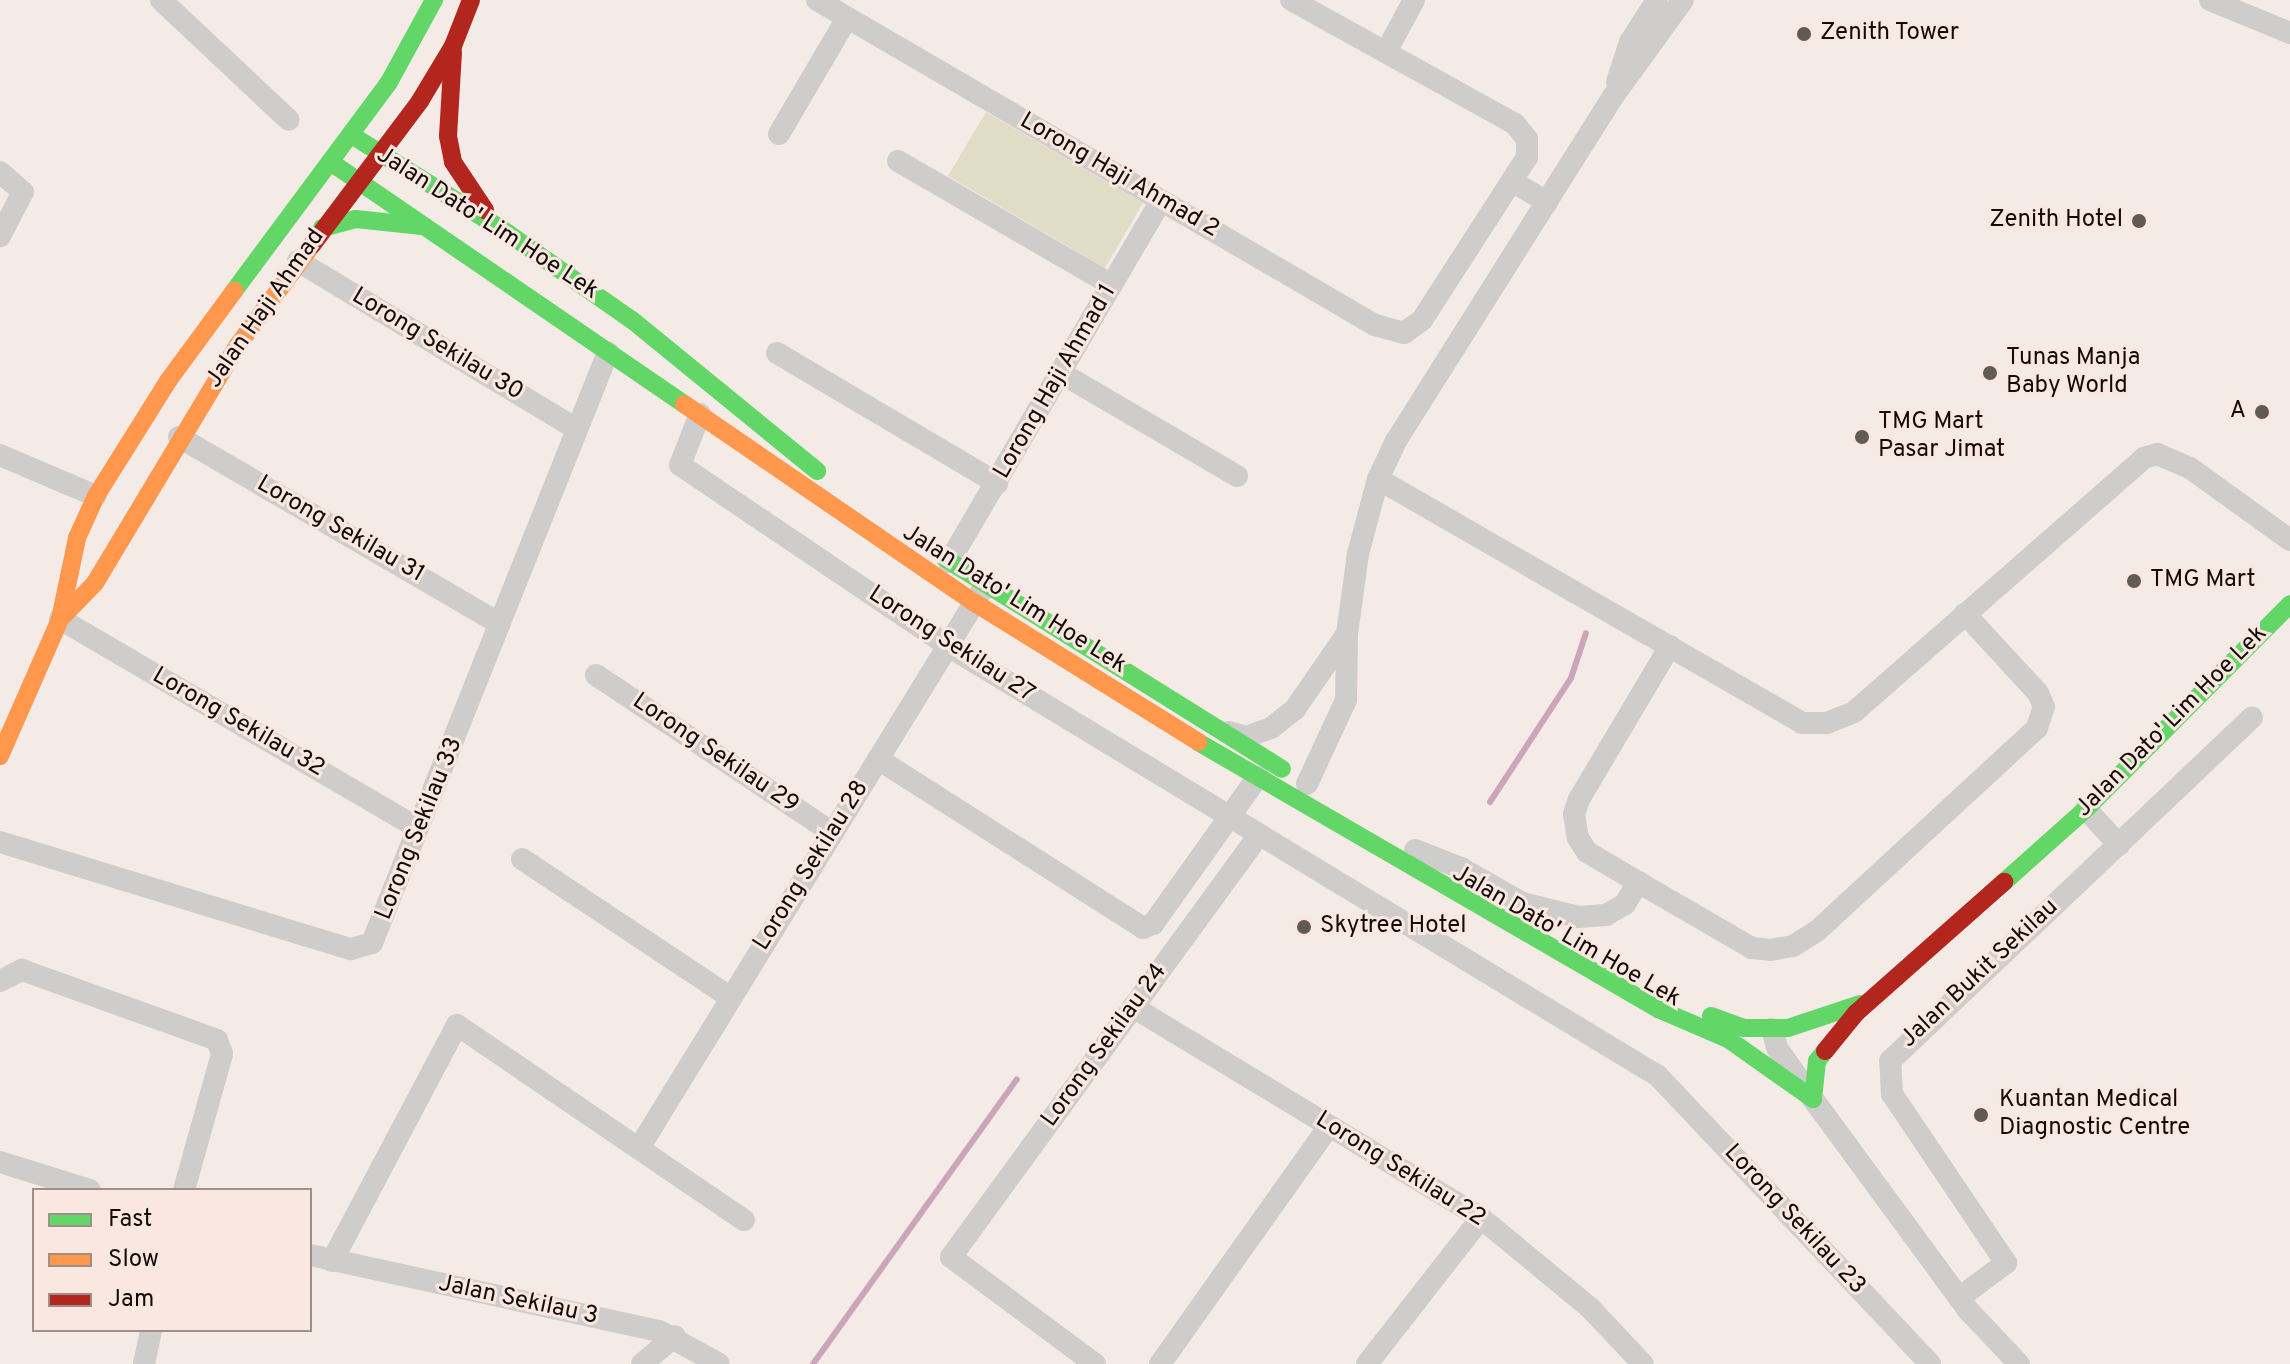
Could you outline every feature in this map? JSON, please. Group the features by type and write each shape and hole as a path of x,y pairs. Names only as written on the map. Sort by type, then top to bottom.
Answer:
{"street":[{"path":"161,0 289,120"},
{"name":"Jalan Haji Ahmad","path":"168,381 215,288 375,73 423,0"},
{"name":"Jalan Haji Ahmad","path":"0,756 60,619 77,538 96,496 168,381 353,136 413,46 434,0"},
{"name":"Jalan Haji Ahmad","path":"60,619 95,583 179,437 298,261 381,154 453,46 471,0"},
{"name":"Lorong Haji Ahmad 2","path":"817,0 1375,325 1404,333 1422,320 1512,181"},
{"path":"1291,0 1522,131 1527,157 1512,181 1547,202"},
{"path":"1386,52 1414,0"},
{"path":"1612,98 1630,42 1657,0"},
{"path":"1307,784 1346,700 1347,634 1358,554 1378,479 1396,441 1612,98 1683,0"},
{"path":"2210,0 2290,33"},
{"path":"779,134 847,18"},
{"path":"453,46 448,136 453,162 474,200 509,234"},
{"name":"Jalan Dato' Lim Hoe Lek","path":"353,136 509,234 713,382 795,456 949,562 980,594 1222,731 1645,987 1774,1039 1874,998"},
{"path":"898,161 1112,285"},
{"name":"Jalan Dato' Lim Hoe Lek","path":"332,163 700,414 980,594 1138,707 1658,1009 1728,1039"},
{"path":"0,172 23,192 0,236"},
{"name":"Lorong Haji Ahmad 1","path":"949,562 1161,201"},
{"path":"322,228 356,219 426,226"},
{"name":"Lorong Sekilau 30","path":"298,261 576,429"},
{"name":"Lorong Sekilau 33","path":"0,842 359,950 377,937 417,828 608,352"},
{"path":"777,353 997,483"},
{"path":"1061,373 1237,476"},
{"name":"Lorong Sekilau 27","path":"700,414 680,465 948,646 1259,835"},
{"name":"Lorong Sekilau 31","path":"179,437 500,624"},
{"path":"1378,479 1802,723 1827,723 1854,712 2136,462 2157,454 2190,468 2290,540"},
{"path":"0,455 96,496"},
{"name":"Lorong Sekilau 28","path":"639,1148 980,594"},
{"name":"Jalan Dato' Lim Hoe Lek","path":"1856,1013 2086,809 2290,604"},
{"path":"1670,646 1574,814 1578,838 1587,852 1752,948 1793,946 1817,931 2029,737 2042,717 2038,693 1965,614"},
{"name":"Lorong Sekilau 32","path":"60,619 417,828"},
{"path":"1222,731 1246,737 1271,728 1295,709 1347,634"},
{"name":"Lorong Sekilau 29","path":"596,675 833,833"},
{"name":"Jalan Bukit Sekilau","path":"1959,1298 2006,1263 1892,1094 1887,1069 1897,1050 2252,718"},
{"path":"878,759 1143,928 1153,924 1258,777"},
{"path":"2086,809 2119,845"},
{"name":"Lorong Sekilau 24","path":"1095,1364 951,1257 1259,835"},
{"name":"Lorong Sekilau 23","path":"1259,835 1658,1076 1930,1364"},
{"path":"1415,850 1461,868 1522,903 1578,917 1606,915 1625,904 1638,882"},
{"path":"522,859 731,998"},
{"path":"0,981 22,970 217,1040 222,1054 185,1188"},
{"name":"Jalan Dato' Lim Hoe Lek","path":"1707,1014 1766,1017 1874,998"},
{"name":"Lorong Sekilau 22","path":"1133,1007 1481,1218 1590,1308 1643,1364"},
{"path":"1728,1039 1774,1039 1798,1043 1856,1013"},
{"path":"1813,1099 1817,1061 1856,1013"},
{"path":"321,1258 457,1025 744,1220"},
{"path":"1728,1039 1813,1099"},
{"path":"1774,1039 1813,1099 1959,1298 2018,1364"},
{"path":"1160,1364 1329,1126"},
{"path":"0,1162 84,1188"},
{"path":"1367,1364 1481,1218"},
{"name":"Jalan Sekilau 3","path":"321,1258 675,1336 719,1364"},
{"path":"144,1364 151,1332"},
{"path":"642,1364 675,1336"}],"shaded area":[{"path":"986,112 1143,203 1105,268 948,176"}],"waterway":[{"path":"1490,802 1571,678 1586,633"},
{"path":"813,1364 1017,1079"}],"traffic: fast":[{"path":"234,291 388,84 434,0"},
{"path":"353,136 509,234 632,320 817,471"},
{"path":"332,163 684,404"},
{"path":"322,228 356,219 420,226"},
{"path":"946,559 1282,769"},
{"path":"2004,882 2086,809 2290,604"},
{"path":"1198,742 1658,1009 1728,1039 1813,1099 1817,1061 1825,1051"},
{"path":"1711,1016 1744,1028 1788,1028 1860,1004"}],"traffic: slow":[{"path":"60,619 95,583 238,345 312,245"},
{"path":"0,756 60,619 77,538 96,496 168,381 234,291"},
{"path":"684,404 975,603 1198,742"}],"traffic: jam":[{"path":"312,245 420,101 453,46 471,0"},
{"path":"453,52 448,136 453,162 485,210"},
{"path":"1825,1051 1856,1013 2004,882"}],"place":[{"name":"Zenith Tower","path":"1804,34"},
{"name":"Zenith Hotel","path":"2139,221"},
{"name":"Tunas Manja Baby World","path":"1990,373"},
{"name":"A","path":"2262,412"},
{"name":"TMG Mart Pasar Jimat","path":"1862,437"},
{"name":"TMG Mart","path":"2134,581"},
{"name":"Skytree Hotel","path":"1304,927"},
{"name":"Kuantan Medical Diagnostic Centre","path":"1981,1115"}]}
